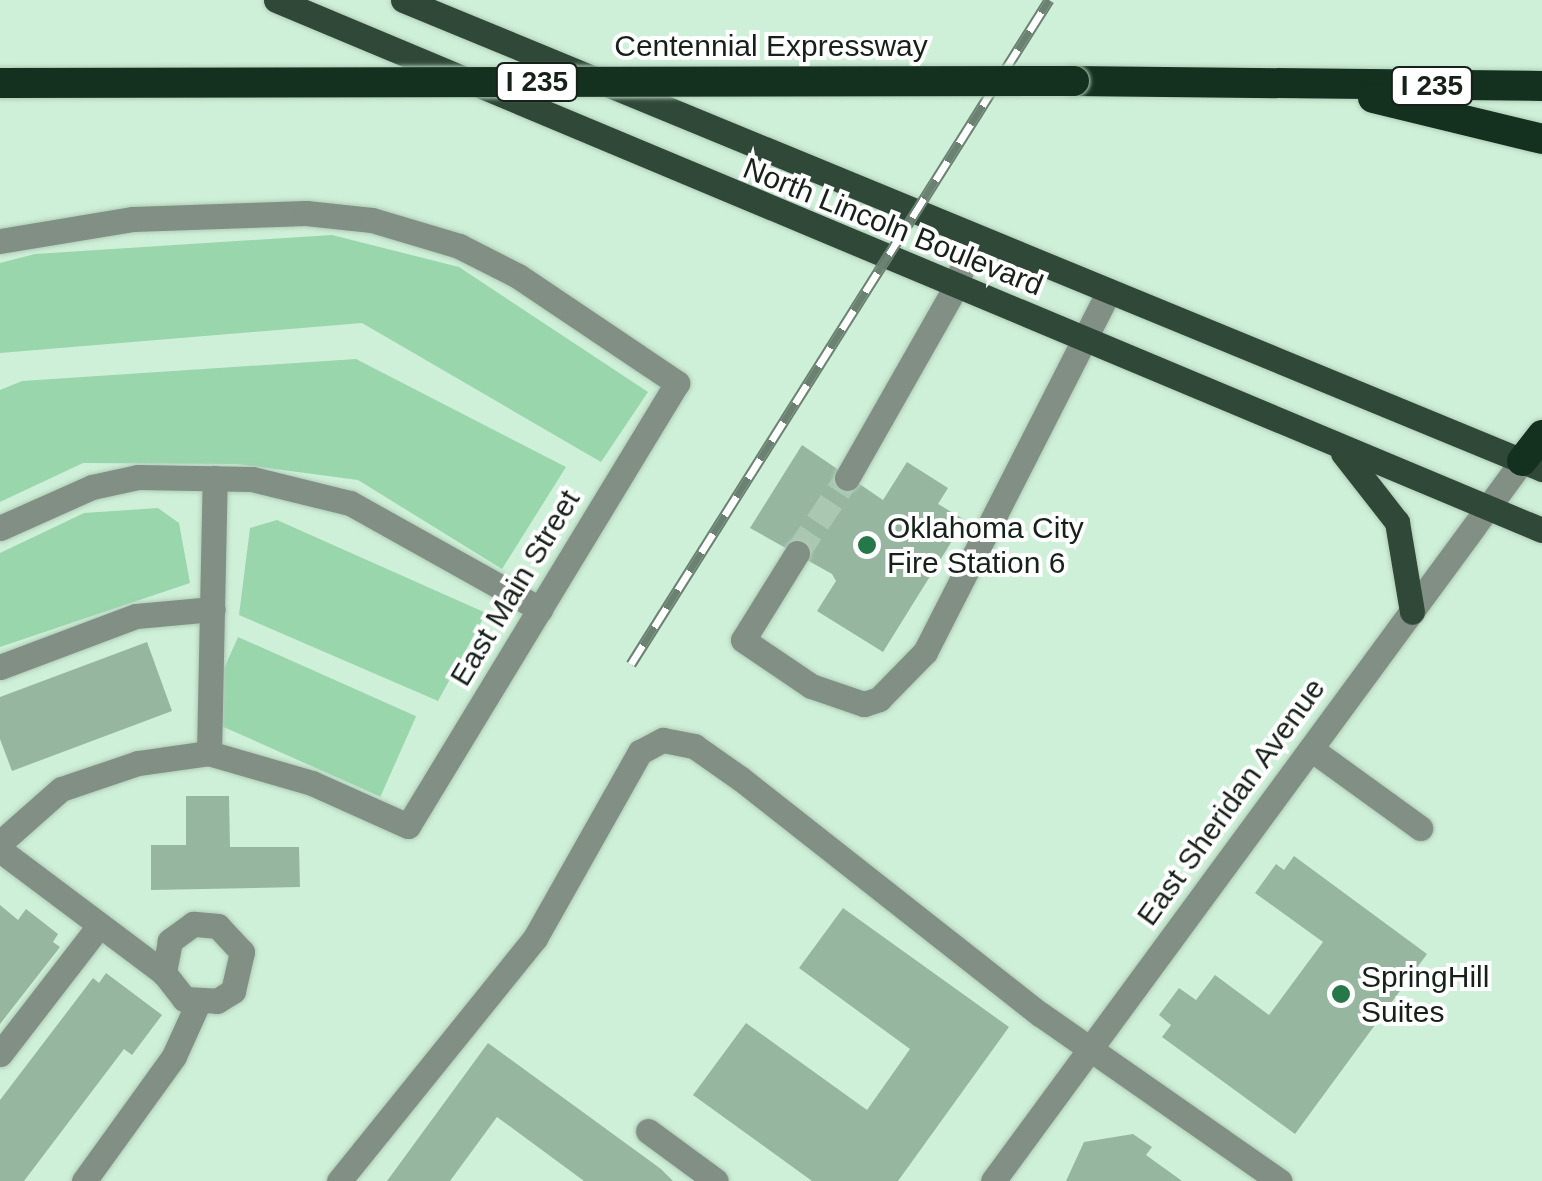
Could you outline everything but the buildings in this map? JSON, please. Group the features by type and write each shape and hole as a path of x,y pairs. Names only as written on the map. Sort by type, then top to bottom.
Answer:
{"highway":[{"name":"Centennial Expressway","path":"0,83 1074,81 1542,86"},
{"path":"1321,86 1542,139"},
{"path":"1532,465 1542,435"}],"main road":[{"name":"North Lincoln Boulevard","path":"276,0 1087,343 1542,530"},
{"name":"North Lincoln Boulevard","path":"403,0 1532,465"},
{"path":"1337,447 1397,522 1412,612"}],"street":[{"name":"East Main Street","path":"0,241 132,219 306,213 372,220 458,246 518,276 677,384 408,826 312,783 210,753"},
{"path":"847,478 956,288 973,236"},
{"path":"798,552 743,640 811,686 864,704 879,699 925,652 1087,343 1109,291"},
{"name":"East Sheridan Avenue","path":"993,1181 1488,508 1532,465"},
{"path":"0,528 92,487 138,478 252,479 350,503 540,609"},
{"path":"164,973 163,958 180,930 205,923 233,936 242,952 238,981 217,1001 198,1003 0,847 61,789 138,763 210,753 215,478"},
{"path":"0,667 136,616 212,608"},
{"path":"339,1181 535,938 640,752 663,740 694,746 742,779 1091,1047 1278,1181"},
{"path":"1311,748 1420,828"},
{"path":"0,1054 98,927"},
{"path":"84,1181 174,1056 198,1003"},
{"path":"648,1131 716,1181"}],"green space":[{"path":"332,235 459,267 648,392 601,462 362,323 0,353 0,263 35,254"},
{"path":"356,359 566,467 502,569 358,480 236,464 83,463 0,502 0,390 22,381"},
{"path":"158,508 179,523 190,583 0,647 0,553 84,513"},
{"path":"277,520 486,613 438,701 239,615 250,528"},
{"path":"238,637 416,716 380,797 202,717"}],"tunnel":[{"path":"797,553 847,478"}],"railway":[{"path":"631,664 1049,0"}],"place":[{"name":"Oklahoma City Fire Station 6","path":"867,545"},
{"name":"SpringHill Suites","path":"1341,994"}]}
